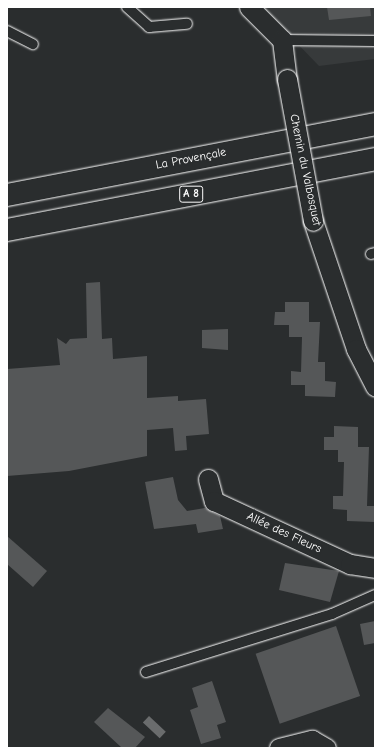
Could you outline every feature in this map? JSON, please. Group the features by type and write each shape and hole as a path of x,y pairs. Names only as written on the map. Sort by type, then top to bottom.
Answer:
{"highway":[{"name":"La Provençale","path":"7,195 375,124"},
{"name":"A 8","path":"7,230 375,159"}],"street":[{"path":"248,7 282,40"},
{"name":"Chemin du Valbosquet","path":"282,40 287,79 313,221 356,349 375,386"},
{"name":"Allée des Fleurs","path":"208,479 214,501 350,564 375,568"},
{"path":"279,748 312,740 326,748"}],"lane":[{"path":"127,7 150,27 186,24"},
{"path":"7,31 33,44"},
{"path":"282,40 375,41"},
{"path":"146,672 332,614 375,595"}],"shaded area":[{"path":"262,7 375,7 375,59 319,66"},
{"path":"149,716 166,732 160,738 143,723"}],"building":[{"path":"327,7 370,7 371,16 329,20"},
{"path":"100,282 102,339 112,338 113,359 147,356 147,398 178,396 178,401 206,399 209,434 186,436 187,450 175,451 173,428 147,430 147,456 69,471 7,476 7,369 60,365 57,338 66,344 70,339 87,338 86,283"},
{"path":"285,302 309,302 309,322 320,322 318,362 325,362 325,381 336,382 335,397 305,396 305,385 291,385 291,371 301,372 302,337 289,337 289,325 274,325 275,312 285,312"},
{"path":"228,329 228,350 202,348 202,330"},
{"path":"334,426 358,427 358,447 369,447 367,506 375,506 375,522 347,521 347,510 333,509 333,496 343,496 344,462 338,462 338,450 324,450 324,437 334,437"},
{"path":"173,477 178,500 187,511 205,508 220,516 223,529 198,533 196,524 154,529 145,482"},
{"path":"7,536 47,571 33,587 7,564"},
{"path":"285,563 339,571 330,602 279,590"},
{"path":"375,621 375,643 364,645 360,624"},
{"path":"336,626 360,696 280,724 256,654"},
{"path":"212,681 226,722 217,725 221,738 201,744 190,710 198,707 192,688"},
{"path":"108,708 145,737 135,748 122,748 94,722"}]}
